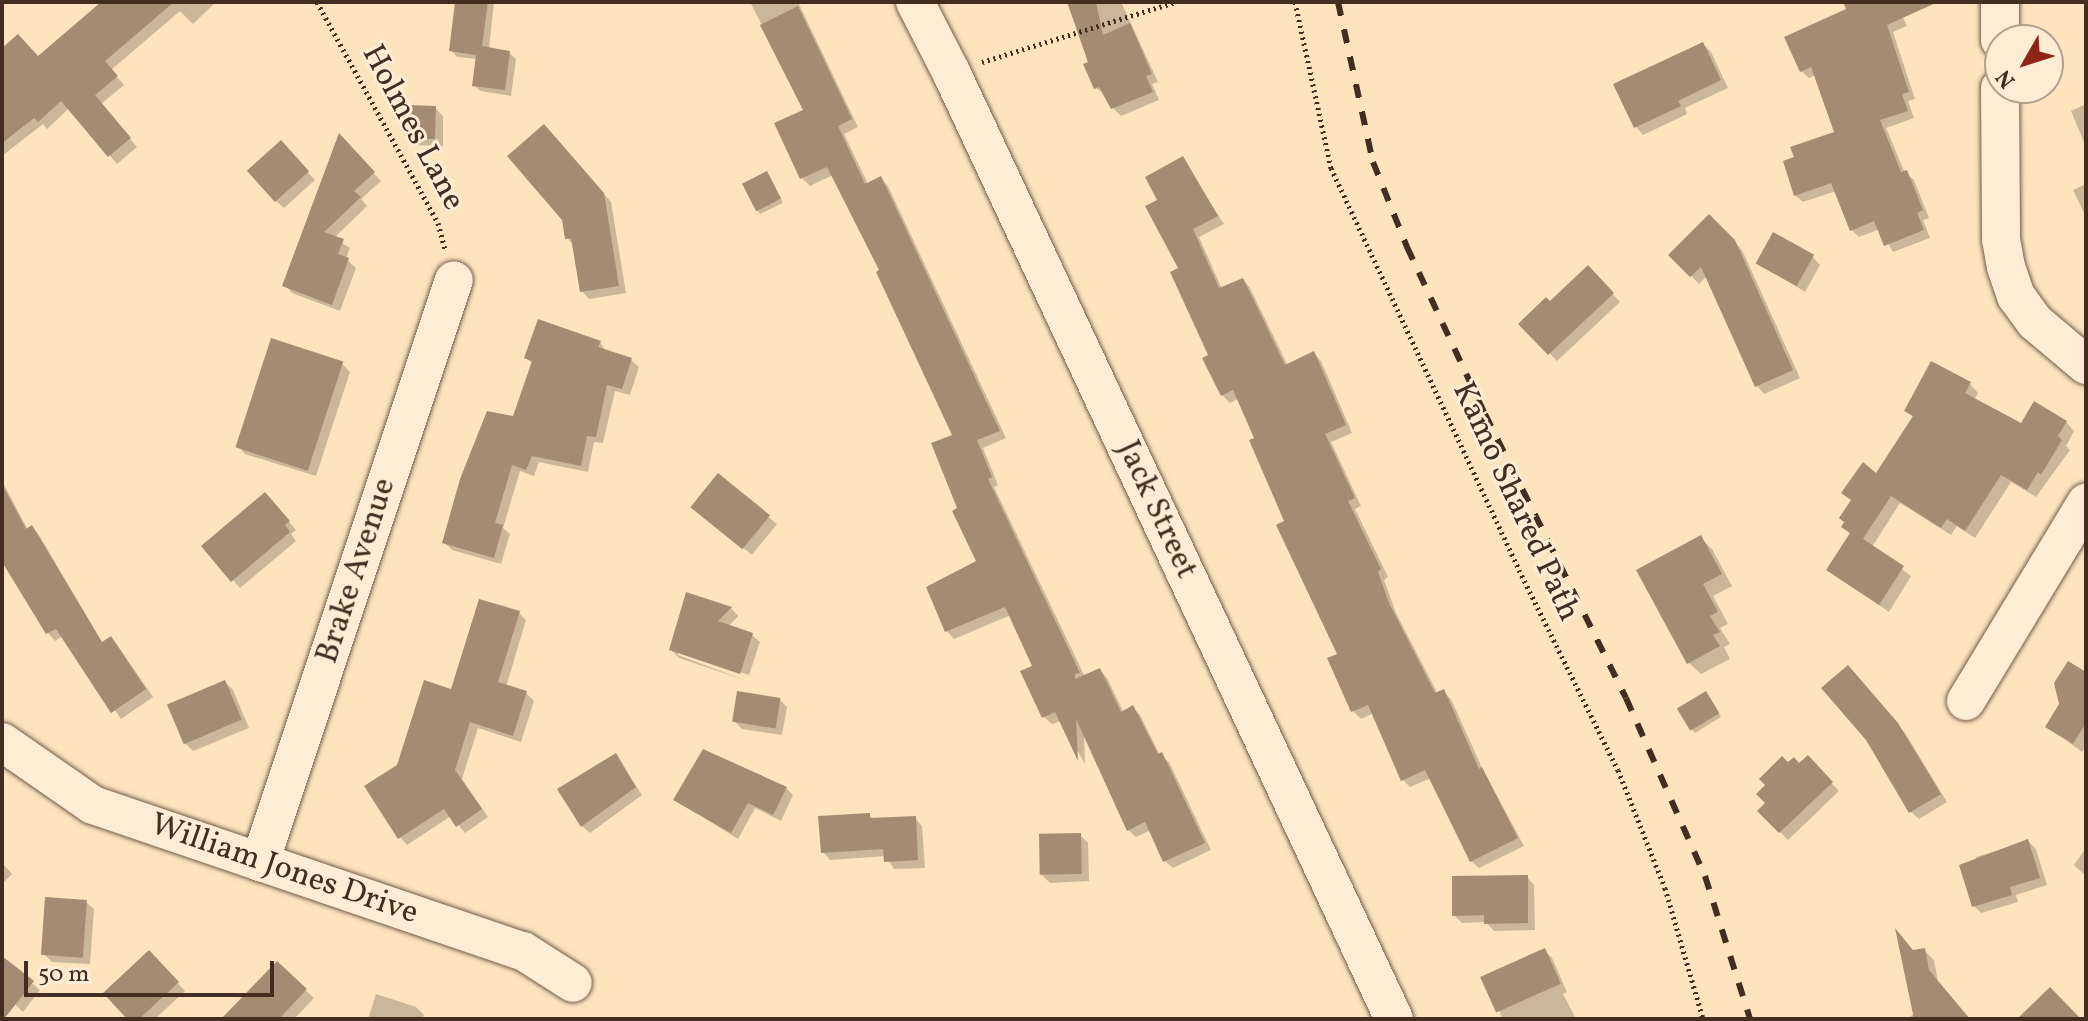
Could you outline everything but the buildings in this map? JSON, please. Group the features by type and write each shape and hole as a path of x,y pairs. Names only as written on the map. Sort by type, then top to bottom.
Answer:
{"street":[{"name":"Jack Street","path":"915,2 951,72 1394,1019"},
{"path":"2000,2 2000,24"},
{"path":"2000,104 2001,239 2006,267 2016,296 2035,322 2086,365"},
{"name":"Brake Avenue","path":"260,862 454,280"},
{"path":"1966,701 2086,503"},
{"name":"William Jones Drive","path":"2,742 93,805 523,951 573,983"}],"path":[{"name":"Holmes Lane","path":"317,2 438,223 454,280"},
{"path":"951,72 1176,2"},
{"name":"Kamo Shared Path","path":"1295,2 1331,168 1519,570 1618,770 1665,888 1703,1019"}],"railway":[{"path":"1338,2 1373,162 1407,247 1485,414 1626,698 1705,876 1750,1019"}]}
